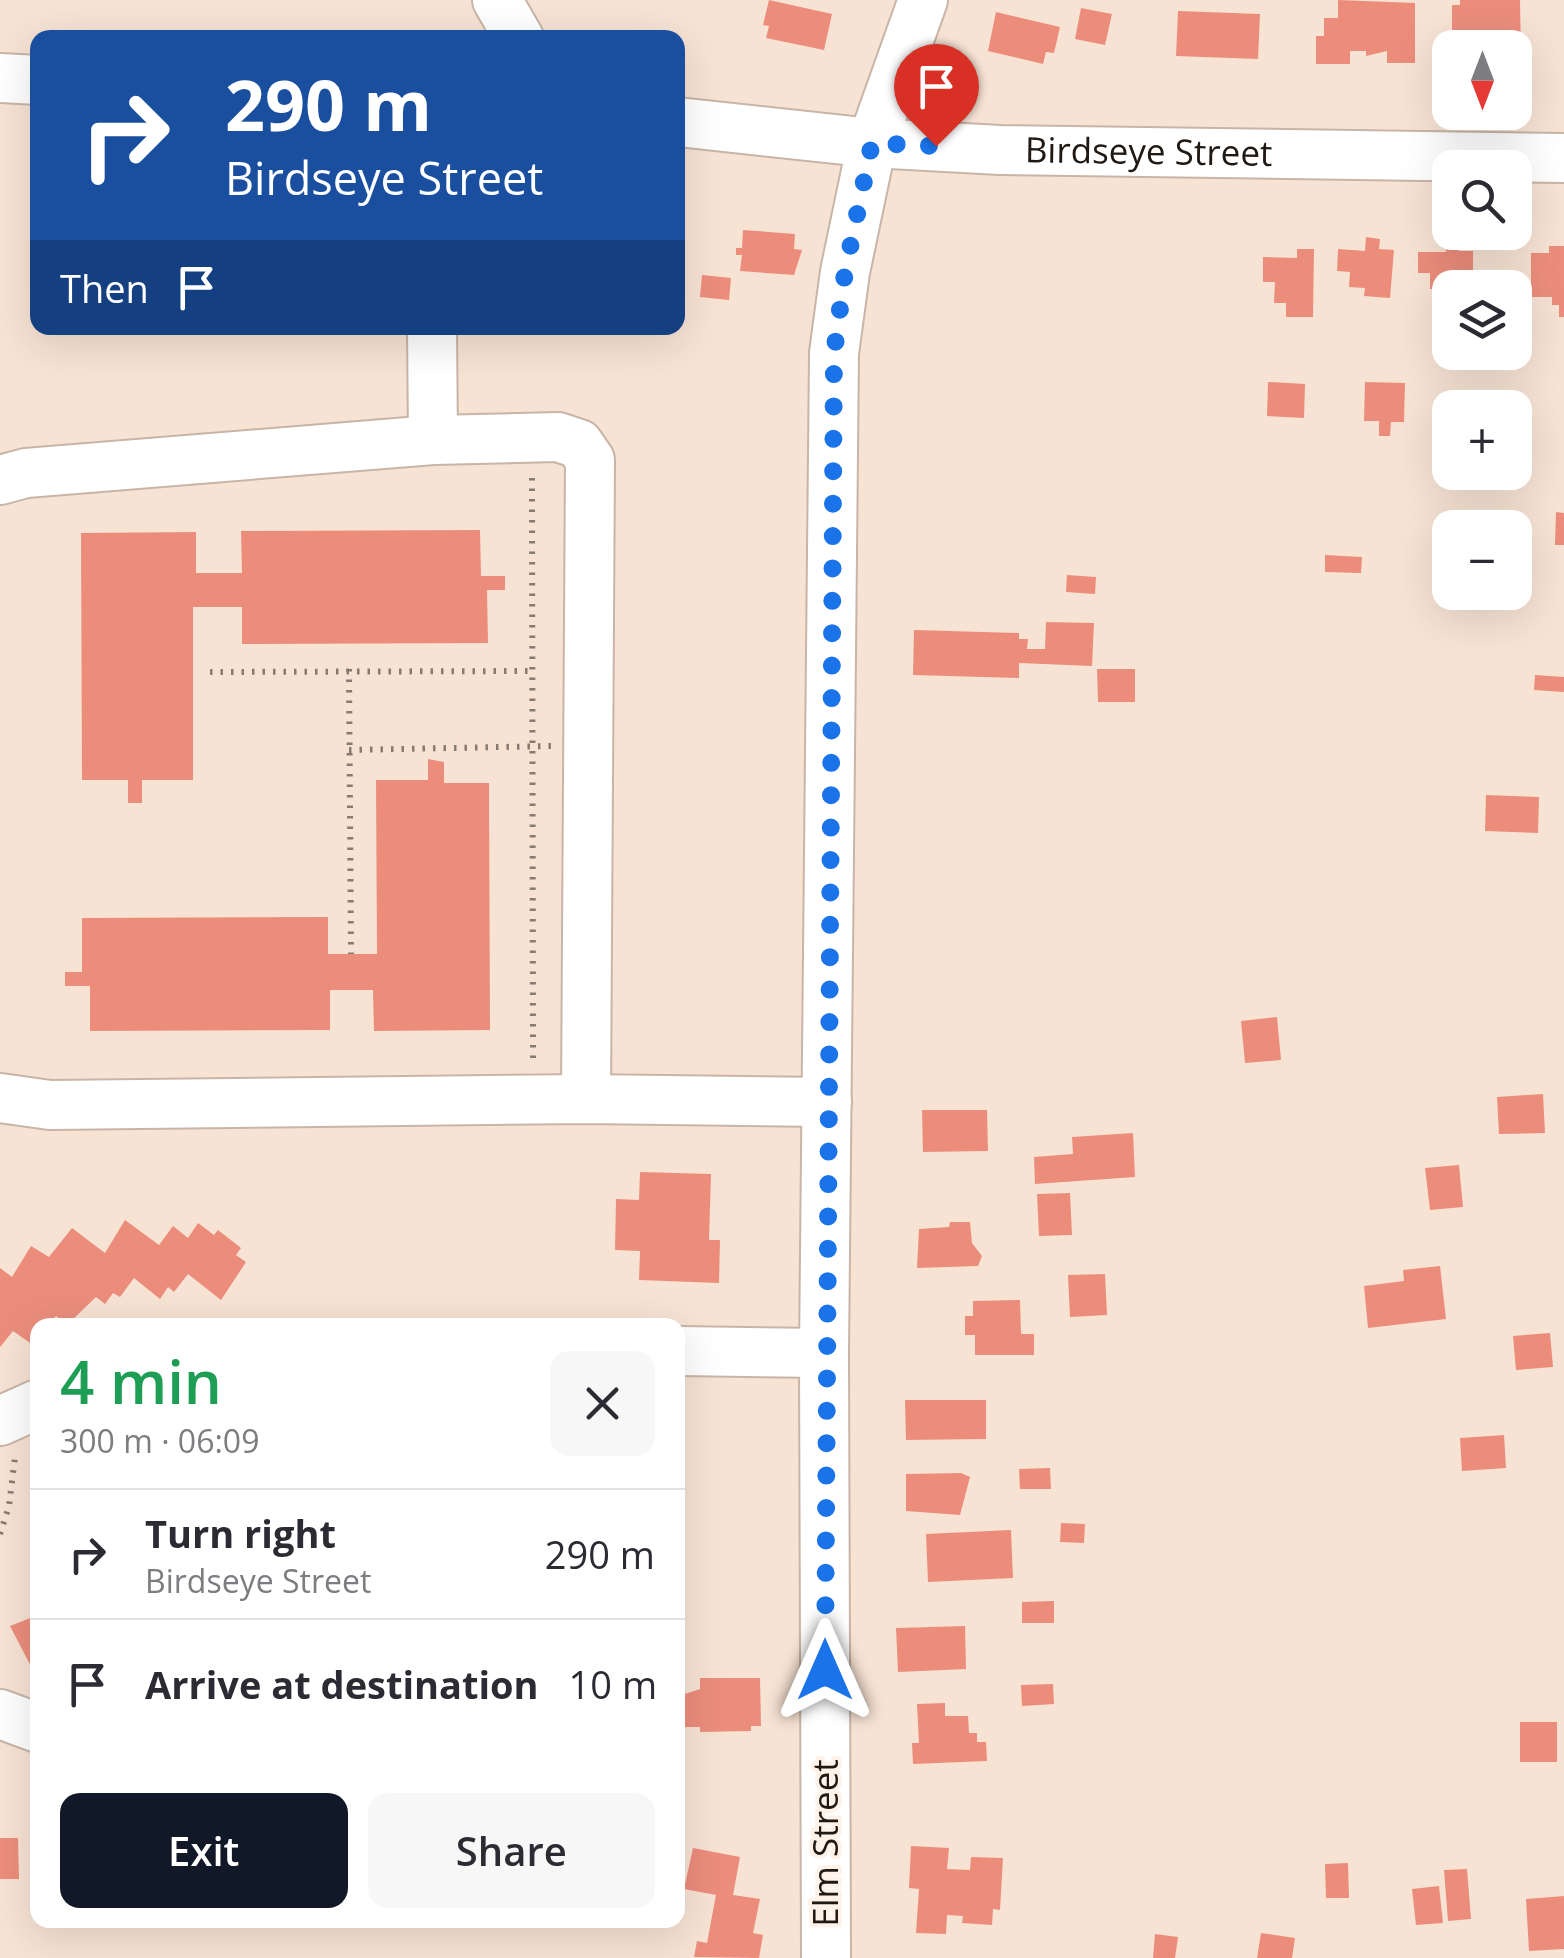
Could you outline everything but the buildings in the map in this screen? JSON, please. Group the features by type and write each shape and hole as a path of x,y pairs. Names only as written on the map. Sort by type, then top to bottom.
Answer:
{"street":[{"path":"497,0 514,30"},
{"name":"Elm Street","path":"826,1958 824,1353 834,353 845,272 872,143 923,0"},
{"path":"0,78 30,80"},
{"name":"Birdseye Street","path":"685,123 872,143 1000,150 1564,158"},
{"path":"432,335 433,440"},
{"path":"0,480 26,473 433,440 558,437 579,444 590,460 586,1099"},
{"path":"0,1098 50,1106 586,1099 827,1102"},
{"path":"685,1351 824,1353"},
{"path":"0,1714 30,1725"}],"path":[{"path":"532,438 533,1076"},
{"path":"349,669 351,954"},
{"path":"210,672 533,671"},
{"path":"349,750 588,746"},
{"path":"0,1534 9,1506 19,1414"}],"route":[{"path":"825,1670 830,457 834,353 845,272 872,143 936,146"}]}
